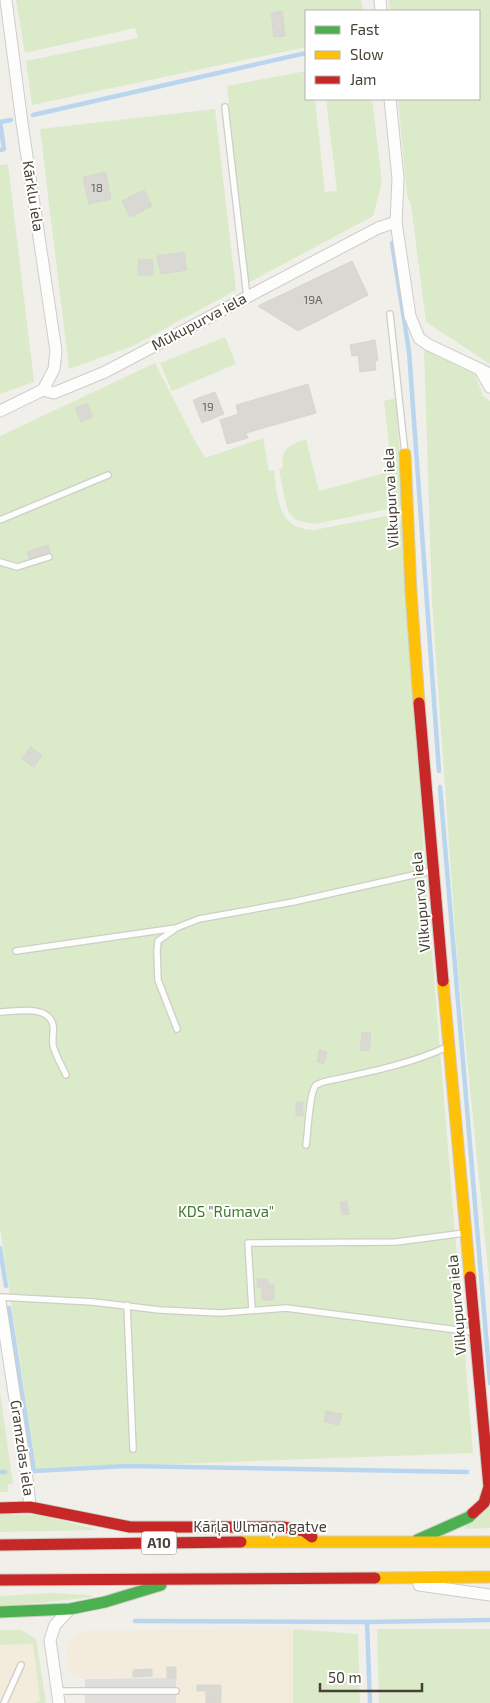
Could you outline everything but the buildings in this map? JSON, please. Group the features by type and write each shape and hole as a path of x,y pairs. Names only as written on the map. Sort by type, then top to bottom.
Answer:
{"main road":[{"name":"Vilkupurva iela","path":"405,454 411,592 433,871 490,1488"},
{"path":"410,1543 469,1517 484,1502 490,1488"},
{"path":"0,1508 30,1507 130,1527 283,1527 304,1531 318,1541"},
{"name":"Kārļa Ulmaņa gatve","path":"0,1545 318,1541 490,1542"},
{"path":"0,1612 70,1609 122,1597 182,1578"},
{"path":"0,1580 490,1578"}],"street":[{"name":"Kārklu iela","path":"6,0 22,123 56,351 54,369 43,390"},
{"path":"390,100 398,178 396,222 410,316 419,338 427,344 485,372 490,388"},
{"name":"Mūkupurva iela","path":"0,411 43,390 54,393 105,372 378,228 396,222"},
{"name":"Gramzdas iela","path":"0,1300 30,1507"},
{"path":"383,1578 446,1590 490,1595"},
{"path":"59,1703 50,1640 55,1625 70,1609"}],"lane":[{"path":"225,106 247,297"},
{"name":"Vilkupurva iela","path":"390,314 405,454"},
{"path":"0,520 108,475"},
{"path":"0,562 17,567 49,557"},
{"path":"16,952 176,928 199,919 293,902 433,871"},
{"path":"176,928 158,941 157,951 158,980 177,1029"},
{"path":"0,1012 36,1011 50,1018 53,1027 53,1046 66,1075"},
{"path":"306,1144 313,1090 316,1085 423,1058 449,1046"},
{"path":"252,1310 248,1243 396,1242 466,1232"},
{"path":"0,1297 38,1298 160,1310 220,1313 286,1308 475,1333"},
{"path":"127,1306 133,1449"},
{"path":"4,1703 21,1665"},
{"path":"57,1691 176,1690"}],"shaded area":[{"path":"293,1629 293,1703 176,1703 176,1678 75,1678 68,1667 66,1650 68,1644 73,1636 82,1631"},
{"path":"0,1630 21,1630 36,1639 46,1703 0,1703"},
{"path":"176,1678 176,1703 85,1703 85,1679"}],"green space":[{"path":"16,0 361,0 363,10 305,10 305,47 32,105 26,61 138,38 135,28 25,53"},
{"path":"389,0 490,0 490,364 426,322 411,205 407,195 398,100 480,100 480,10 390,10"},
{"path":"305,71 305,100 315,100 325,192 337,191 326,100 372,100 382,182 373,216 248,283 227,86"},
{"path":"215,109 236,290 133,346 69,369 40,129"},
{"path":"8,164 34,382 0,394 0,165"},
{"path":"225,337 236,364 172,391 160,363"},
{"path":"424,346 475,373 483,396 490,401 490,1289 457,958 432,602"},
{"name":"KDS \"Rūmava\"","path":"155,363 205,458 263,438 269,471 274,470 282,510 286,518 293,524 314,530 386,516 394,517 404,524 424,855 473,1453 36,1469 0,1228 0,436"},
{"path":"396,398 403,506 315,524 295,519 289,513 285,501 279,469 283,468 283,456 287,448 306,439 319,491 392,471 384,401"},
{"path":"0,1392 13,1484 8,1484 8,1492 0,1492"},
{"path":"490,1507 490,1528 465,1529 466,1525"},
{"path":"0,1514 39,1515 100,1530 0,1532"},
{"path":"51,1593 90,1595 94,1597 0,1607 0,1596"},
{"path":"293,1629 358,1634 360,1703 293,1703"},
{"path":"377,1629 490,1629 490,1703 379,1703"},
{"path":"0,1630 21,1630 36,1639 46,1703 35,1703 40,1700 33,1644 0,1645"}],"waterway":[{"path":"33,115 305,53"},
{"path":"0,150 4,149 0,122 11,120"},
{"path":"392,243 409,351 439,771"},
{"path":"440,787 490,1383"},
{"path":"0,1248 6,1286"},
{"path":"9,1308 34,1471 127,1466 467,1472"},
{"path":"0,1472 5,1472"},
{"path":"135,1621 367,1622 490,1620"},
{"path":"367,1622 370,1703"}],"traffic: fast":[{"path":"417,1540 469,1517 473,1513"},
{"path":"0,1612 70,1609 105,1602 161,1585"}],"traffic: slow":[{"path":"405,454 411,592 419,703"},
{"path":"443,981 470,1277"},
{"path":"241,1542 490,1542"},
{"path":"375,1578 490,1577"}],"traffic: jam":[{"path":"419,703 443,981"},
{"path":"470,1277 489,1487 484,1503 473,1513"},
{"path":"0,1508 30,1507 130,1527 283,1527 304,1531 312,1537"},
{"path":"0,1545 241,1542"},
{"path":"0,1580 375,1578"}]}
